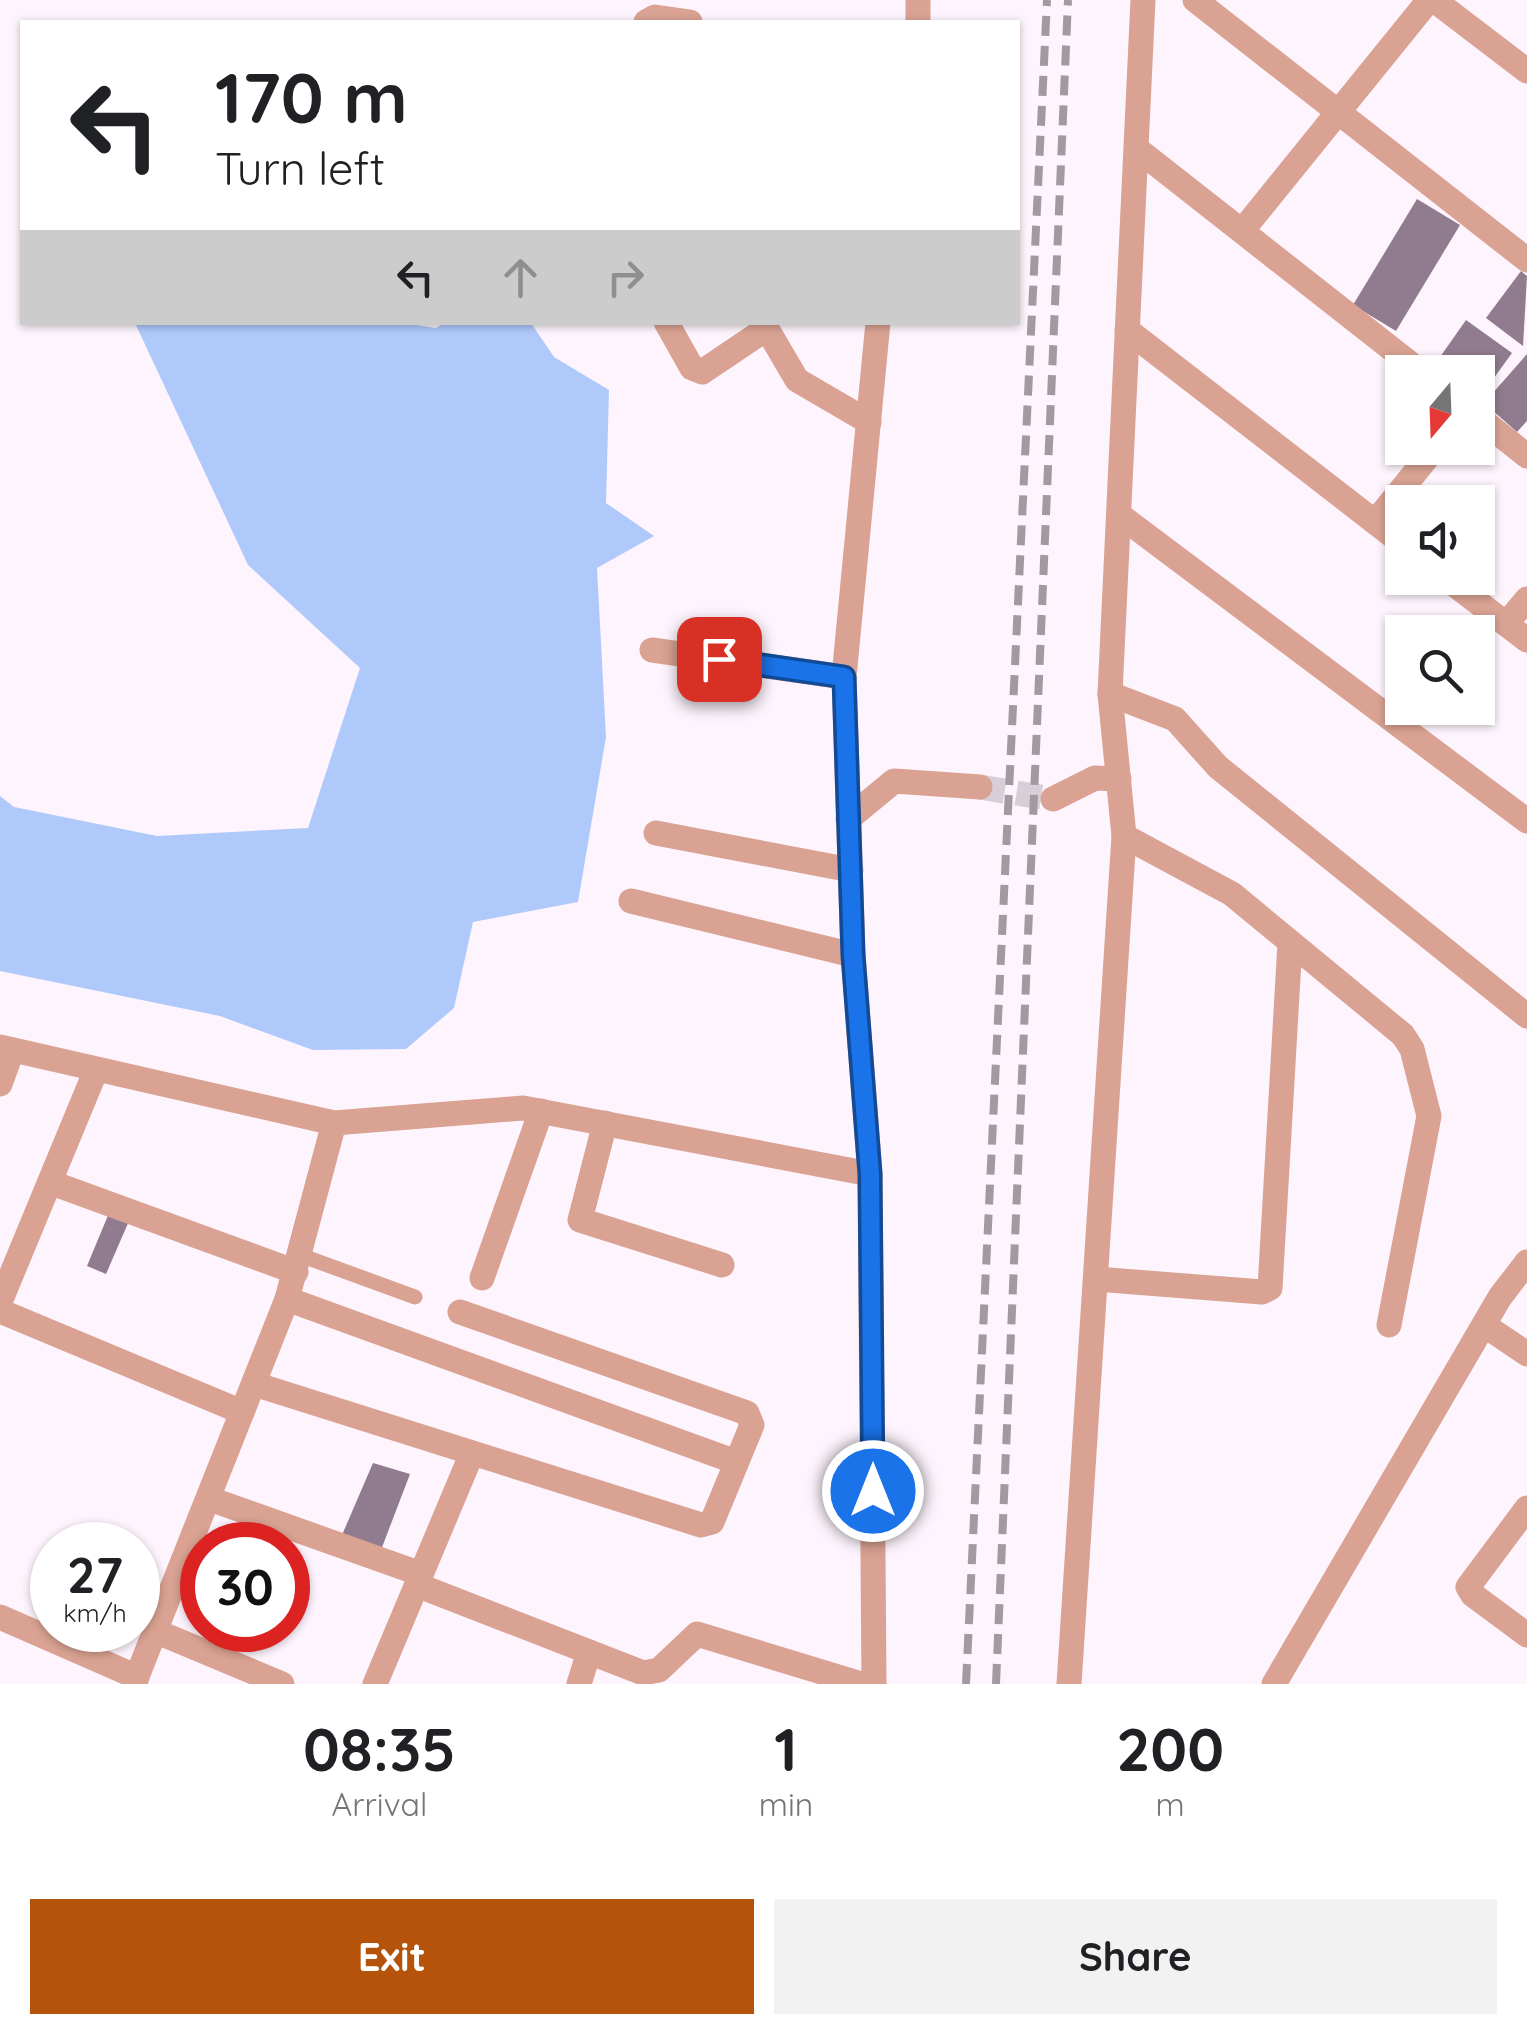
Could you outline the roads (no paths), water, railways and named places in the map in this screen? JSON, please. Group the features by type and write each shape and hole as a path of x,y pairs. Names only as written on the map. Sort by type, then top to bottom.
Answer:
{"street":[{"path":"1069,1684 1124,836 1110,694 1122,518 1142,0"},
{"path":"1242,232 1337,110 1431,0 1527,71"},
{"path":"1201,2 1527,260"},
{"path":"650,20 676,20"},
{"path":"1137,149 1399,355"},
{"path":"668,325 692,368 702,372 764,326 797,380 868,422"},
{"path":"874,1684 870,1174 853,955 844,677 878,325"},
{"path":"1127,330 1385,530"},
{"path":"1495,431 1527,456"},
{"path":"1375,522 1420,465"},
{"path":"1122,518 1527,821"},
{"path":"1468,595 1517,632 1527,599"},
{"path":"652,650 844,677"},
{"path":"1110,694 1174,720 1218,767 1527,1016"},
{"path":"1053,800 1095,778 1120,779"},
{"path":"848,818 894,782 980,787"},
{"path":"656,833 850,870"},
{"path":"1124,836 1232,894 1403,1035 1412,1049 1429,1102 1389,1325"},
{"path":"631,901 853,955"},
{"path":"1096,1278 1262,1292 1270,1288 1290,942"},
{"path":"0,1084 6,1049 334,1123 508,1107 870,1174"},
{"path":"0,1302 96,1070"},
{"path":"482,1278 540,1111"},
{"path":"160,1621 287,1299 334,1123"},
{"path":"605,1123 580,1220 722,1266"},
{"path":"52,1183 298,1264"},
{"path":"1274,1684 1484,1325 1527,1262"},
{"path":"287,1299 736,1462"},
{"path":"0,1311 242,1412"},
{"path":"254,1384 700,1526 712,1522 752,1425 748,1413 460,1312"},
{"path":"1484,1325 1527,1354"},
{"path":"375,1684 472,1454"},
{"path":"210,1499 652,1674 696,1634 861,1684"},
{"path":"1527,1508 1468,1587 1473,1596 1527,1636"},
{"path":"0,1617 136,1680 147,1652"},
{"path":"160,1633 282,1684"},
{"path":"579,1684 589,1652"}],"lane":[{"path":"298,1264 414,1296"}],"water":[{"path":"136,325 436,328 532,325 554,357 609,390 606,503 654,536 597,568 606,737 578,902 473,922 454,1008 406,1049 313,1050 220,1016 0,971 0,796 14,807 157,836 308,828 360,668 248,565"}],"tunnel":[{"path":"980,787 1053,799"}],"railway":[{"path":"966,1684 1047,0"},
{"path":"996,1684 1068,0"}]}
